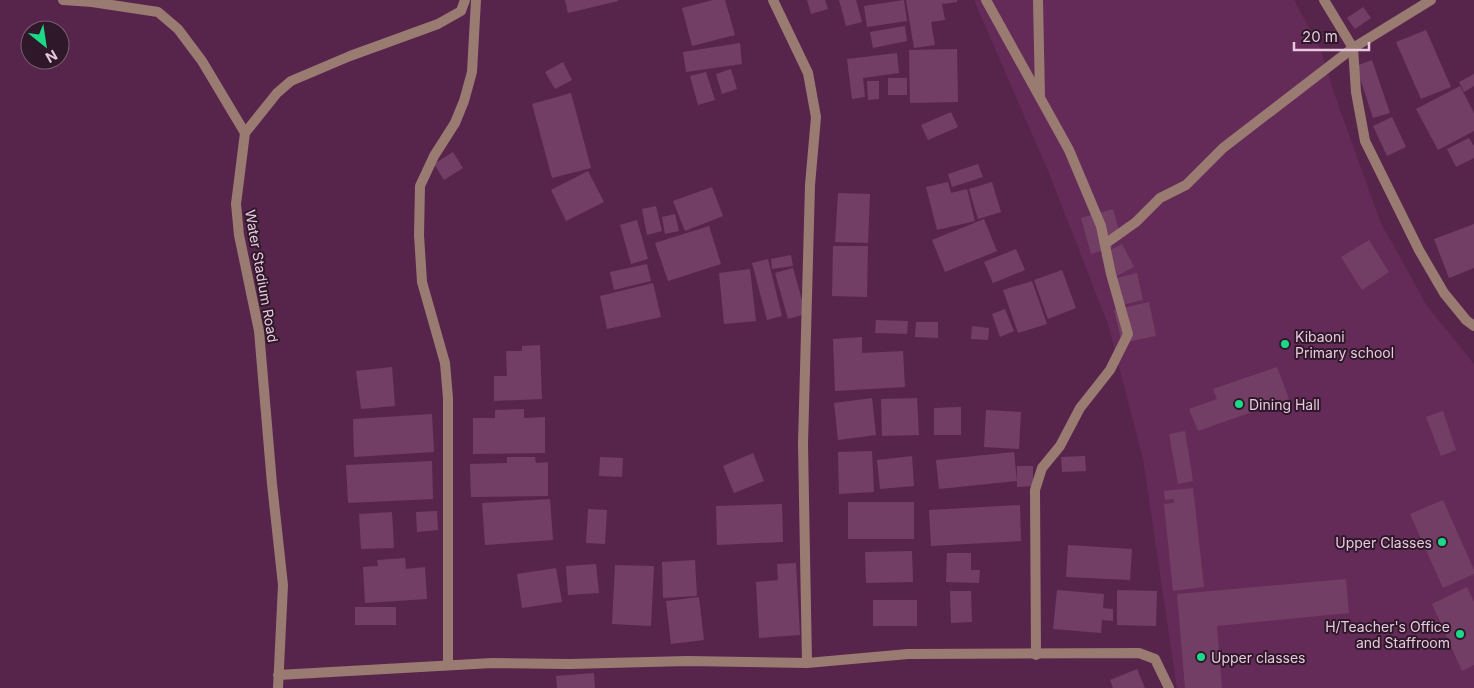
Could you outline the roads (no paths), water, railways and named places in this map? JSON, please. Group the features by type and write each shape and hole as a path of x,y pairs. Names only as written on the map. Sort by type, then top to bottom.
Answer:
{"street":[{"path":"63,0 92,2 158,12 178,29 202,61 245,133 277,93 291,81 350,56 438,24 461,11 465,0"},
{"path":"448,664 448,398 445,363 422,282 418,235 420,186 434,156 455,123 464,100 472,72 476,0"},
{"path":"774,0 808,73 816,118 810,185 803,444 807,663"},
{"path":"986,0 1069,150 1101,226 1111,274 1128,334 1110,370 1080,408 1060,446 1042,468 1035,490 1036,654"},
{"path":"1038,0 1040,100"},
{"path":"1324,0 1353,48 1356,92 1365,141 1419,250 1444,293 1466,320 1474,326"},
{"path":"1105,244 1136,222 1160,198 1186,185 1223,148 1353,48 1431,0"},
{"name":"Water Stadium Road","path":"245,133 236,204 239,235 259,331 283,585 278,688"},
{"path":"278,675 448,664 570,664 687,661 807,663 908,654 1139,653 1155,659 1169,688"}],"place":[{"name":"Kibaoni Primary school","path":"1285,344"},
{"name":"Dining Hall","path":"1239,404"},
{"name":"Upper Classes","path":"1442,542"},
{"name":"H/Teacher's Office and Staffroom","path":"1460,634"},
{"name":"Upper classes","path":"1201,657"}]}
